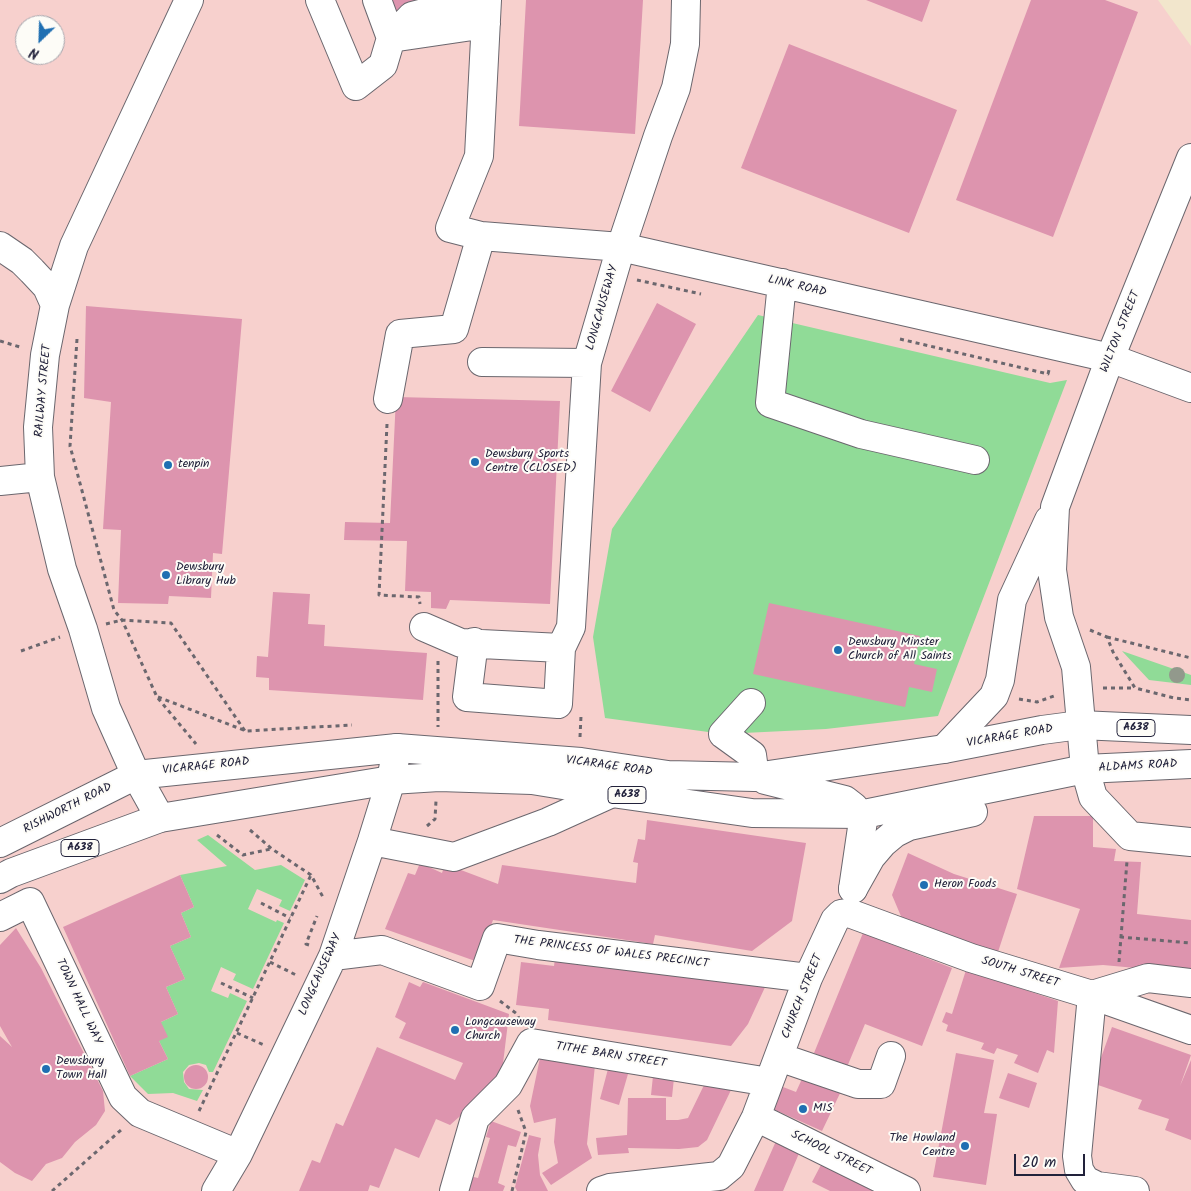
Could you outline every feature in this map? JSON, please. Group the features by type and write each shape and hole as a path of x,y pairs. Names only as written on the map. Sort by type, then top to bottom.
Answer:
{"main road":[{"name":"RAILWAY STREET","path":"160,818 136,775 106,708 83,629 62,569 40,477 38,426 45,355 55,305 74,246 189,0"},
{"path":"320,0 356,86 383,65 391,38 412,16 452,6"},
{"path":"376,0 391,38"},
{"name":"LONGCAUSEWAY","path":"467,697 558,704 566,637 587,363 622,247 658,136 676,88 685,44 686,0"},
{"path":"391,38 487,12"},
{"name":"LINK ROAD","path":"487,12 479,156 450,228 481,236 622,247 1110,358 1191,388"},
{"name":"WILTON STREET","path":"944,749 994,696 1000,680 1012,600 1055,507 1110,358 1191,158"},
{"path":"388,399 400,334 454,329 481,236"},
{"path":"0,246 22,261 47,287 55,305"},
{"path":"782,283 770,403 861,434 975,460"},
{"path":"482,362 587,363"},
{"path":"0,481 40,477"},
{"name":"WILTON STREET","path":"1055,507 1052,570 1059,617 1076,667 1085,769 1093,798 1130,836 1191,842"},
{"path":"431,629 461,642 566,637"},
{"path":"467,697 474,642"},
{"path":"751,703 723,734 752,755 755,778 845,800 864,814 851,901"},
{"name":"VICARAGE ROAD","path":"136,775 397,748 581,762 668,775 755,778 944,749 1042,730 1080,725"},
{"name":"A638","path":"1080,725 1191,730"},
{"name":"LONGCAUSEWAY","path":"216,1191 238,1154 313,994 333,956 391,780 397,748"},
{"name":"ALDAMS ROAD","path":"1085,769 1191,764"},
{"name":"VICARAGE ROAD","path":"160,818 391,780 438,777 532,780 752,813 864,814 1085,769"},
{"name":"RISHWORTH ROAD","path":"0,842 136,775"},
{"name":"CHURCH STREET","path":"719,1184 756,1117 808,978 835,920 851,901 871,857 883,842 909,826 992,808 1016,784"},
{"path":"372,841 454,857 548,822 612,793"},
{"name":"A638","path":"0,879 11,873 160,818"},
{"name":"SOUTH STREET","path":"851,901 971,958 1092,996 1191,1030"},
{"name":"TOWN HALL WAY","path":"0,917 30,902 123,1097 140,1113 238,1154"},
{"name":"THE PRINCESS OF WALES PRECINCT","path":"480,986 497,938 538,945 808,978"},
{"path":"333,956 382,950 480,986"},
{"path":"1135,1191 1097,1186 1085,1180 1079,1170 1078,1156 1092,996 1148,978 1191,983"},
{"path":"454,1191 475,1118 508,1085 531,1043"},
{"name":"TITHE BARN STREET","path":"531,1043 774,1069 858,1084 880,1084 891,1056"},
{"name":"SCHOOL STREET","path":"756,1117 906,1191"},
{"path":"601,1191 610,1188 719,1184"}],"path":[{"path":"78,331 70,446 114,610 122,620 157,697 196,745"},
{"path":"388,399 379,595 419,597 431,629 438,732 462,706 467,697"},
{"path":"1059,617 1107,636 1191,658"},
{"path":"122,620 171,623 246,731"},
{"path":"1107,636 1113,652 1135,688 1174,698 1191,700"},
{"path":"994,696 1037,702"},
{"path":"157,697 246,731 354,724"},
{"path":"188,814 243,855 272,849"},
{"path":"246,826 272,849 311,875 325,898 306,944 333,956"},
{"path":"1119,966 1127,861"},
{"path":"202,1104 311,875"},
{"path":"261,902 290,918"},
{"path":"1120,937 1191,943"},
{"path":"270,962 286,971"},
{"path":"221,983 253,998"},
{"path":"480,986 517,1014 531,1043"},
{"path":"237,1033 254,1040"},
{"path":"508,1085 526,1132 512,1191"},
{"path":"52,1191 140,1113"}],"shaded area":[{"path":"0,0 1158,0 1191,46 1191,1191 0,1191"}],"green space":[{"path":"758,315 1050,383 1067,380 938,716 826,729 723,734 605,718 593,637 612,529"},
{"path":"1122,651 1191,675 1191,685 1149,680"},
{"path":"208,835 255,870 281,865 305,880 290,911 279,906 282,900 257,889 248,909 276,922 277,920 284,923 253,989 233,980 236,974 221,967 211,991 228,998 230,993 247,1001 213,1072 209,1072 206,1065 199,1063 189,1065 183,1072 184,1082 189,1089 203,1090 197,1101 173,1093 148,1094 130,1076 168,1059 159,1041 161,1022 178,1014 166,987 185,979 170,946 191,937 181,913 194,907 180,875 227,866 197,840"}],"building":[{"path":"392,0 449,0 395,11"},
{"path":"526,0 643,0 635,134 519,126"},
{"path":"866,0 930,0 922,22"},
{"path":"1031,0 1105,0 1138,12 1053,237 956,200"},
{"path":"789,44 957,110 909,233 741,168"},
{"path":"657,303 696,324 650,412 611,391"},
{"name":"tenpin","path":"86,306 242,319 222,554 213,553 211,598 169,596 168,604 118,603 121,530 103,529 111,402 84,398"},
{"name":"Dewsbury Sports Centre (CLOSED)","path":"396,397 560,401 550,604 450,600 446,609 431,608 431,592 405,591 407,541 344,540 345,522 390,523"},
{"path":"273,592 310,594 308,624 325,625 324,646 427,653 423,700 269,690 269,678 256,677 257,656 268,657"},
{"name":"Dewsbury Minster Church of All Saints","path":"769,603 920,636 914,664 937,669 932,692 909,687 905,707 753,674"},
{"path":"1034,816 1093,816 1093,847 1116,849 1114,861 1141,862 1137,914 1191,920 1191,973 1103,965 1059,968 1080,909 1017,889"},
{"path":"647,820 806,843 792,921 752,951 655,935 653,944 493,920 478,962 385,929 408,873 415,875 420,863 442,873 445,864 498,884 502,865 636,883 638,863 633,862 638,839 645,840"},
{"path":"908,853 954,874 1017,894 998,952 903,921 892,895"},
{"path":"180,875 194,907 181,913 191,937 170,946 185,979 166,987 178,1014 161,1022 168,1037 159,1041 168,1059 130,1076 63,927"},
{"name":"Dewsbury Town Hall","path":"16,928 41,968 103,1091 105,1111 96,1125 75,1142 62,1158 46,1164 32,1181 15,1173 0,1162 0,1036 12,1047 0,1026 0,945"},
{"path":"863,933 952,968 922,1046 865,1024 847,1067 814,1053"},
{"path":"556,951 766,985 748,1024 731,1046 548,1020 549,1009 516,1005 521,962 554,966"},
{"path":"966,970 1058,1001 1054,1053 1047,1050 1038,1073 1014,1063 1018,1055 997,1048 994,1054 981,1049 984,1043 946,1031 948,1025 942,1022 946,1012 952,1014"},
{"path":"409,982 420,987 423,982 509,1014 501,1080 450,1125 436,1119 419,1158 395,1148 379,1188 370,1185 368,1191 299,1191 312,1160 320,1163 336,1123 343,1126 377,1047 455,1080 463,1063 399,1038 406,1023 395,1017"},
{"path":"1112,1027 1191,1055 1180,1086 1191,1060 1191,1140 1165,1130 1169,1119 1138,1109 1142,1100 1092,1083"},
{"path":"541,1053 595,1065 587,1144 592,1158 551,1185 542,1173 558,1163 554,1142 556,1118 534,1123 530,1106"},
{"name":"The Howland Centre","path":"956,1053 994,1060 984,1113 997,1114 986,1185 933,1177"},
{"path":"196,1065 204,1069 208,1077 204,1085 196,1089 188,1085 184,1077 188,1069"},
{"path":"608,1069 628,1074 619,1105 600,1099"},
{"path":"806,1070 843,1087 822,1131 773,1109 783,1087 796,1092"},
{"path":"1008,1073 1037,1083 1029,1108 999,1098"},
{"path":"653,1076 674,1078 672,1097 651,1095"},
{"path":"707,1079 731,1090 707,1140 698,1147 679,1149 628,1148 629,1153 598,1155 596,1138 627,1135 628,1098 666,1098 666,1120 688,1118"},
{"path":"491,1121 521,1132 516,1147 508,1145 498,1183 505,1186 503,1191 461,1191 465,1175 478,1178 490,1138 486,1137"},
{"path":"529,1135 541,1138 538,1155 540,1175 548,1191 517,1191 515,1187"},
{"path":"776,1141 800,1151 783,1191 754,1191"},
{"path":"823,1161 881,1191 830,1191 812,1182"}],"place":[{"name":"Dewsbury Sports Centre (CLOSED)","path":"475,462"},
{"name":"tenpin","path":"168,465"},
{"name":"Dewsbury Library Hub","path":"166,575"},
{"name":"Dewsbury Minster Church of All Saints","path":"838,650"},
{"name":"Heron Foods","path":"924,885"},
{"name":"Longcauseway Church","path":"455,1030"},
{"name":"Dewsbury Town Hall","path":"46,1069"},
{"name":"MIS","path":"803,1109"},
{"name":"The Howland Centre","path":"965,1146"}]}
